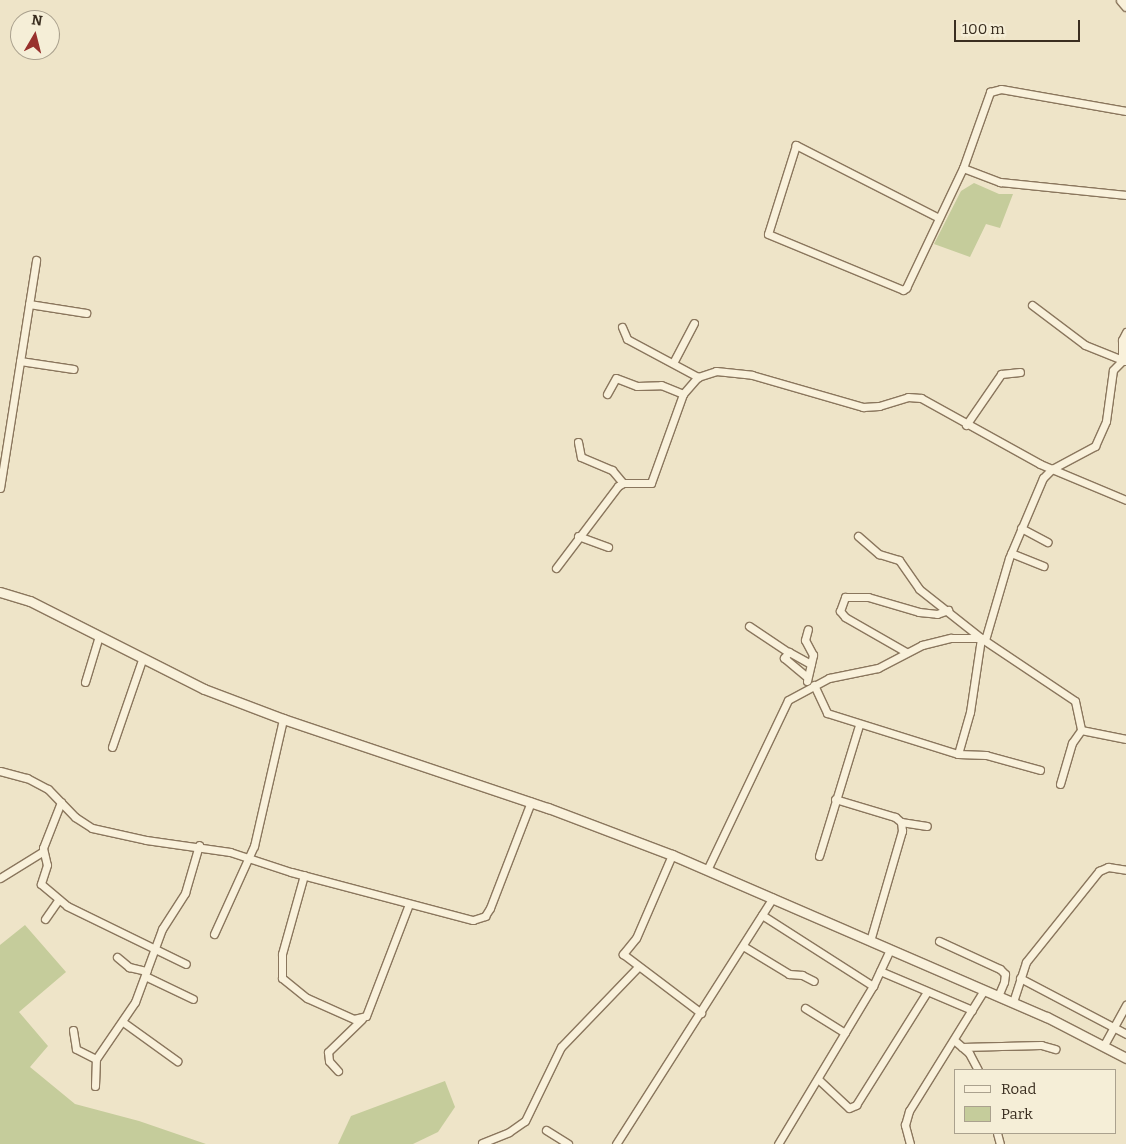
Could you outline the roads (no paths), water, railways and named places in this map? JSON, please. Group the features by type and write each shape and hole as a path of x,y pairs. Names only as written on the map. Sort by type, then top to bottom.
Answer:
{"main road":[{"path":"1121,0 1126,6"},
{"path":"0,592 30,601 142,660 204,690 283,719 531,802 672,855 1013,1002 1104,1045 1126,1058"}],"street":[{"path":"939,218 796,145 768,229 770,237 903,290 939,218 963,168 990,92 1001,89 1126,112"},
{"path":"963,168 1000,182 1126,195"},
{"path":"0,488 3,450 20,361 36,260"},
{"path":"29,304 86,313"},
{"path":"1032,305 1085,345 1124,361"},
{"path":"673,363 694,323"},
{"path":"622,327 627,338 698,377"},
{"path":"1124,361 1122,340 1126,332"},
{"path":"20,361 73,369"},
{"path":"958,754 970,712 983,639 1021,528 1043,478 1052,469 1094,446 1106,421 1113,370 1124,361"},
{"path":"578,442 581,457 612,470 623,483 646,486 654,480 683,394 698,377 716,371 736,372 863,407 879,406 914,396 1052,469 1126,500"},
{"path":"966,425 1001,374 1020,372"},
{"path":"607,394 616,378 641,387 661,385 683,394"},
{"path":"556,568 578,536 623,483"},
{"path":"1021,528 1047,542"},
{"path":"578,536 608,546"},
{"path":"858,536 879,554 899,560 919,589 983,639 1075,701 1081,730 1072,743 1060,784"},
{"path":"1011,553 1043,566"},
{"path":"906,652 845,617 840,611 845,597 868,597 918,612 938,614 948,610"},
{"path":"749,626 788,652 811,664"},
{"path":"804,689 811,664 812,652 805,640 808,629"},
{"path":"84,682 99,636"},
{"path":"707,870 783,707 804,689 838,675 881,667 906,652 946,639 983,639"},
{"path":"788,652 784,659 808,677"},
{"path":"112,747 142,660"},
{"path":"814,685 823,710 859,725 958,754 986,755 1040,770"},
{"path":"214,934 249,857 259,828 283,719"},
{"path":"819,856 859,725"},
{"path":"1081,730 1126,739"},
{"path":"0,771 38,783 92,828 146,840 199,846 249,857 463,919 480,920 485,916 531,802"},
{"path":"835,799 895,817 901,822 927,826"},
{"path":"0,878 42,852 61,802"},
{"path":"870,941 900,837 901,822"},
{"path":"95,1086 96,1059 123,1022 146,973 166,921 182,900 199,846"},
{"path":"42,852 47,865 41,884 59,899 155,950 186,964"},
{"path":"672,855 636,938 625,950 624,957 701,1013"},
{"path":"1013,1002 1026,962 1099,871 1108,867 1126,870"},
{"path":"304,874 282,954 282,978 306,998 345,1017 362,1019"},
{"path":"616,1144 773,898"},
{"path":"44,919 59,899"},
{"path":"338,1071 329,1061 328,1052 366,1016 409,904"},
{"path":"762,915 873,986"},
{"path":"939,942 1000,969 1005,974 998,996"},
{"path":"743,946 789,974 802,975 814,981"},
{"path":"778,1144 873,986 890,950"},
{"path":"117,956 128,967 146,973 193,999"},
{"path":"482,1143 509,1132 525,1121 561,1047 633,964"},
{"path":"880,971 972,1010"},
{"path":"1020,978 1126,1034"},
{"path":"910,1144 904,1125 909,1112 984,990"},
{"path":"818,1079 849,1108 856,1105 927,992"},
{"path":"1104,1045 1126,1005"},
{"path":"805,1008 845,1032"},
{"path":"123,1022 177,1061"},
{"path":"73,1030 76,1049 96,1059"},
{"path":"954,1040 971,1055 978,1069"},
{"path":"962,1047 1041,1044 1056,1050"},
{"path":"546,1130 568,1144"}]}
